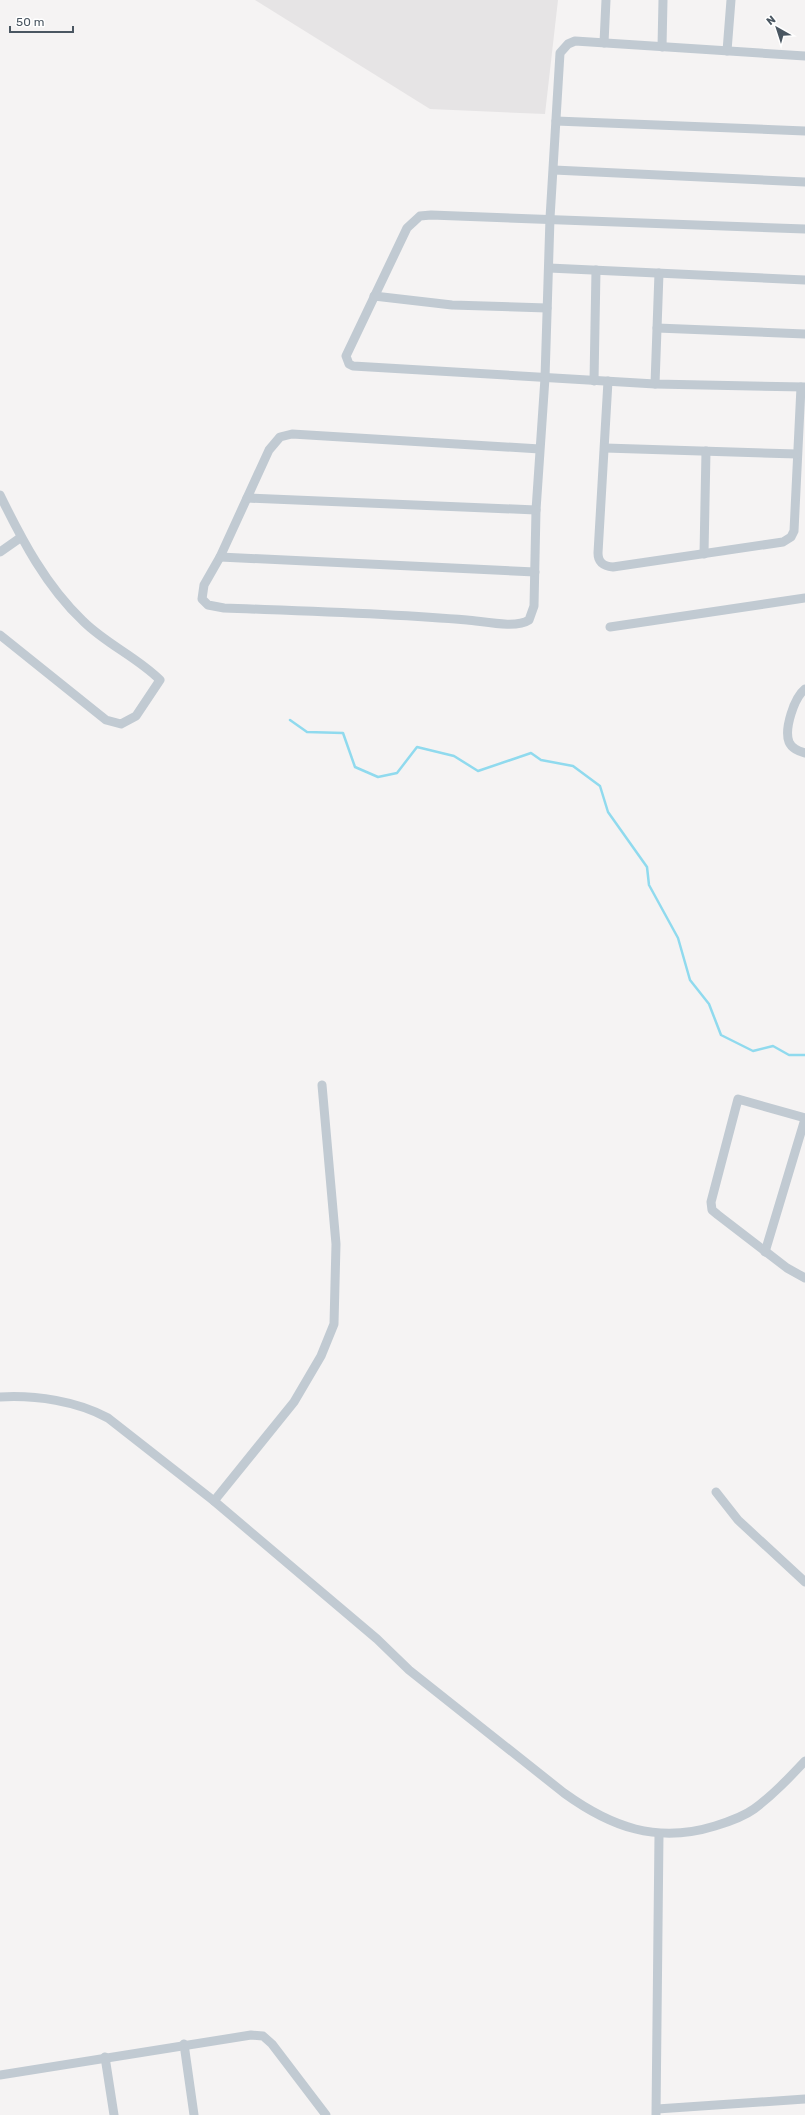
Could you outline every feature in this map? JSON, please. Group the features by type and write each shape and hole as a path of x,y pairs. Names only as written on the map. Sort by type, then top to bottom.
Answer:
{"street":[{"path":"604,43 606,0"},
{"path":"662,46 663,0"},
{"path":"727,51 731,0"},
{"path":"540,449 285,435 274,442 269,450 220,556 204,585 201,594 204,602 214,607 454,619 510,624 526,623 532,615 535,572 536,510 545,378 550,268 550,218 554,170 558,59 563,48 575,41 805,56"},
{"path":"556,121 805,131"},
{"path":"554,170 805,182"},
{"path":"608,381 598,553 601,563 606,566 613,567 782,542 791,537 794,531 797,454 803,387 655,384 608,381 594,381 353,366 347,360 347,351 407,228 420,216 550,218 805,230"},
{"path":"550,268 805,280"},
{"path":"594,381 596,270"},
{"path":"655,384 659,273"},
{"path":"374,296 452,305 547,308"},
{"path":"657,328 805,334"},
{"path":"605,448 797,454"},
{"path":"704,554 706,451"},
{"path":"0,495 20,538 49,582 83,622 146,666 160,680 136,716 121,724 106,720 0,635"},
{"path":"247,498 536,510"},
{"path":"0,552 20,538"},
{"path":"220,556 535,572"},
{"path":"610,627 805,598"},
{"path":"805,689 799,695 793,706 788,730 789,742 793,747 805,753"},
{"path":"214,1502 294,1402 321,1356 334,1324 336,1244 322,1085"},
{"path":"765,1252 805,1118 738,1099 711,1202 712,1210 765,1252 787,1268 805,1278"},
{"path":"0,1397 51,1400 94,1410 108,1418 214,1502 377,1639 409,1670 564,1794 586,1810 612,1822 635,1830 660,1834 706,1829 728,1822 747,1813 783,1785 805,1762"},
{"path":"716,1492 738,1520 805,1582"},
{"path":"660,1834 657,2112 805,2099"},
{"path":"0,2075 250,2034 263,2036 272,2044 326,2115"},
{"path":"184,2044 194,2115"},
{"path":"105,2058 114,2115"}],"shaded area":[{"path":"255,0 558,0 545,114 430,109"}],"waterway":[{"path":"290,720 307,732 343,733 355,767 378,777 397,773 417,747 454,756 478,771 531,753 541,760 573,766 600,786 608,812 647,867 649,885 678,938 690,980 709,1004 721,1035 753,1051 773,1046 789,1055 805,1055"}]}
